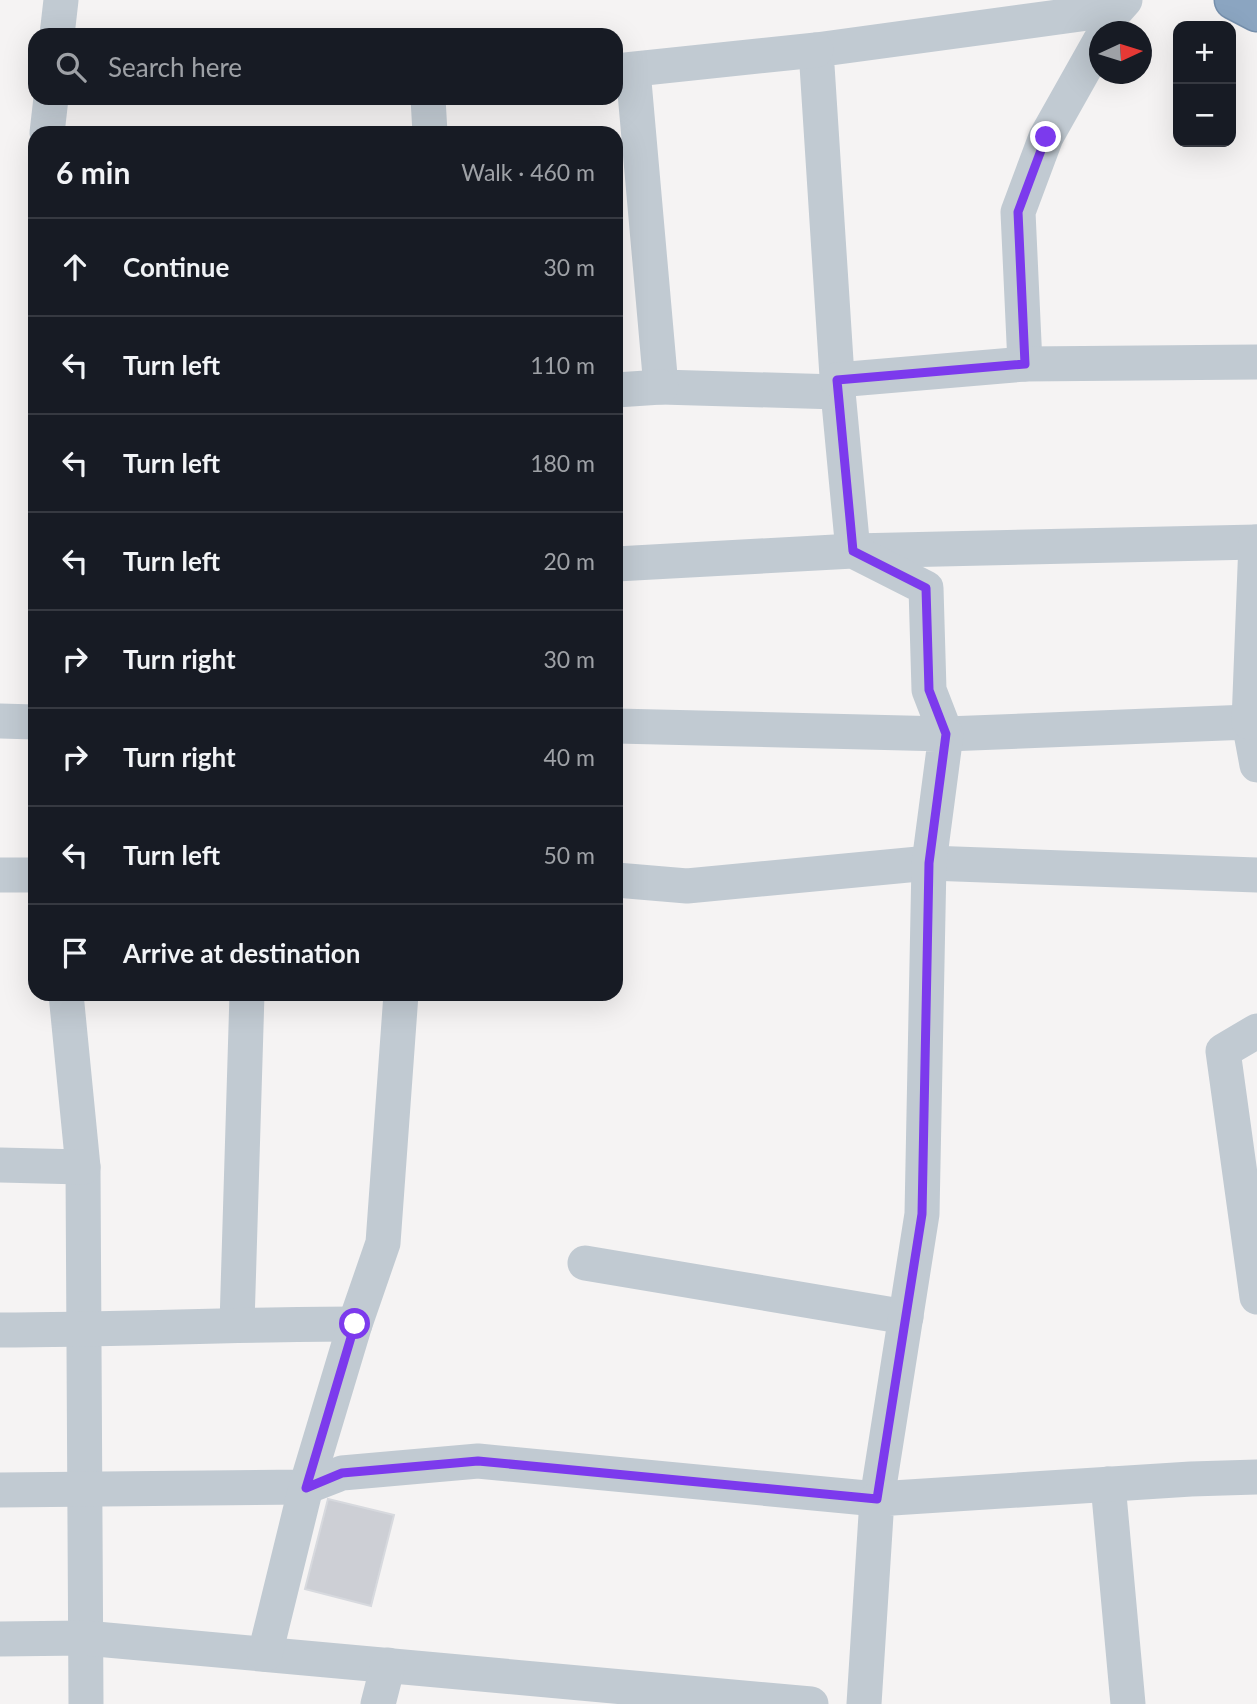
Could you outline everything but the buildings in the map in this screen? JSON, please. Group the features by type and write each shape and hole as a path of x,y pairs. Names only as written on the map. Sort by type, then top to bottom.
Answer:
{"highway":[{"path":"1234,0 1257,12"}],"street":[{"path":"58,28 61,0"},
{"path":"661,387 625,71 1116,13"},
{"path":"816,50 838,386 853,551"},
{"path":"1025,364 1018,212 1046,137 1089,61"},
{"path":"48,126 50,105"},
{"path":"428,105 430,126"},
{"path":"623,390 838,386 1025,364 1257,362"},
{"path":"623,564 853,551 1257,542 1250,722 1257,765"},
{"path":"853,551 926,588 929,690 946,734 929,863 922,1214 877,1499 864,1704"},
{"path":"0,721 28,722"},
{"path":"623,726 946,734 1250,722"},
{"path":"623,881 687,886 929,863 1257,875"},
{"path":"0,876 28,876"},
{"path":"67,1001 83,1167 86,1704"},
{"path":"237,1324 247,1001"},
{"path":"265,1654 306,1488 355,1324 383,1243 400,1001"},
{"path":"1256,1289 1223,1051 1257,1031"},
{"path":"0,1165 83,1167"},
{"path":"585,1263 906,1317"},
{"path":"0,1330 355,1324"},
{"path":"0,1490 306,1488 342,1473 478,1461 877,1499 1108,1484 1257,1478"},
{"path":"1108,1484 1128,1704"},
{"path":"0,1639 85,1638 811,1704"},
{"path":"378,1704 388,1665"}],"route":[{"path":"355,1324 306,1488 342,1473 478,1461 877,1499 922,1214 929,863 946,734 929,690 926,588 853,551 837,380 1025,364 1018,212 1046,137"}]}
